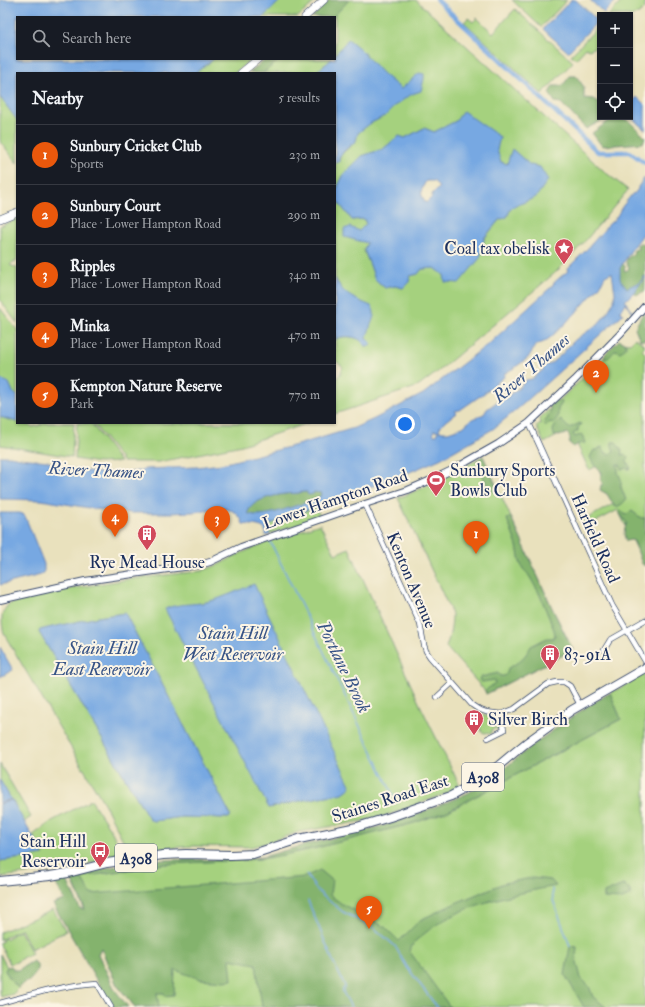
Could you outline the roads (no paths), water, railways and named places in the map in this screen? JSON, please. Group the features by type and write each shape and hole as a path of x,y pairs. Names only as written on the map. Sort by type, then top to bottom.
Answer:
{"highway":[{"name":"Staines Road East","path":"0,881 62,874 107,863 163,855 186,854 232,856 253,854 299,839 357,827 390,817 445,798 463,790 482,778 526,743 580,705 645,668"}],"main road":[{"path":"306,16 324,0"},
{"path":"243,72 257,60"},
{"path":"0,219 16,212"}],"street":[{"name":"Lower Hampton Road","path":"1,600 85,581 203,564 249,544 408,490 454,469 498,444 529,423 575,380 645,306"},
{"name":"Harfield Road","path":"529,423 606,592 626,630 645,661"},
{"name":"Kenton Avenue","path":"364,504 420,624 426,651 472,705 486,712 501,714"},
{"path":"604,650 610,640 645,620"},
{"path":"488,738 504,730 501,714 514,709 548,684 564,682 570,686 580,705"},
{"path":"437,697 452,683"},
{"path":"0,1003 58,988 79,984 97,983 111,1007"}],"water":[{"path":"0,0 281,0 264,16 16,16 16,60 213,60 196,72 16,72 16,119 0,97"},
{"path":"571,0 576,0 597,20 597,22 568,52 543,29"},
{"path":"590,0 617,0 605,12 603,12"},
{"path":"348,39 360,49 382,73 401,89 419,73 424,74 424,79 421,91 412,94 403,100 385,116 371,123 358,133 356,141 345,150 339,157 339,162 336,163 336,72 316,72 331,60 336,60 336,54"},
{"path":"637,97 645,105 645,130 633,119 633,101"},
{"path":"463,111 500,137 497,150 501,162 507,164 512,149 530,165 540,167 548,180 536,197 511,208 507,217 499,220 484,238 480,258 459,283 445,282 444,275 435,268 422,269 418,274 410,276 409,282 403,288 395,286 385,288 375,279 364,250 367,243 344,237 344,229 350,227 359,231 366,224 364,219 352,220 336,199 336,190 344,174 362,156 383,149 399,136 405,138 424,128 434,132 456,121","holes":["426,181 434,181 439,188 432,194 432,197 426,203 422,197 422,189"]},
{"path":"645,177 645,232 620,268 620,279 627,288 639,283 645,276 633,293 625,301 634,313 633,314 625,303 620,311 623,314 521,406 493,429 440,459 389,481 350,493 268,525 267,530 270,534 266,536 263,528 243,524 236,513 226,509 170,513 131,513 41,500 0,499 0,456 48,461 56,466 101,473 196,467 222,464 297,445 354,428 374,419 423,394 491,342 568,271 567,270 569,267 614,220","holes":["611,273 615,293 614,301 598,324 575,340 562,354 549,365 546,365 543,368 544,369 532,379 526,380 507,398 501,399 487,409 484,414 472,419 463,427 448,432 440,431 437,435 434,435 434,430 440,430 439,429 442,424 456,413 455,411 460,410 483,394 504,377 505,373 528,358 536,345 551,337 573,316 600,286 605,276","307,492 308,495 313,494 314,492 321,493 321,495 313,501 272,513 254,515 249,514 248,512 254,504 268,497"]},
{"path":"336,280 346,293 371,306 374,311 374,316 366,337 371,343 370,346 366,346 362,341 351,337 336,339"},
{"path":"0,379 9,383 16,395 16,422 0,417"},
{"path":"0,513 20,513 25,516 44,564 44,571 41,575 0,585"},
{"name":"Stain Hill West Reservoir","path":"254,584 351,787 343,793 269,808 165,609 213,600"},
{"name":"Stain Hill East Reservoir","path":"125,613 230,814 230,817 182,817 154,821 150,820 39,632 40,630 48,628 98,617"},
{"path":"0,647 13,670 0,677"},
{"path":"0,780 11,799 0,803"},
{"path":"12,800 43,855 0,861 0,804"}],"waterway":[{"path":"437,0 598,152 630,152 645,163"},
{"name":"Portlane Brook","path":"270,541 397,803"},
{"name":"Portlane Brook","path":"306,874 316,889 323,896 343,912 373,927 395,946 407,967 437,1007"},
{"path":"552,889 553,900 570,946"},
{"path":"308,901 345,986 343,992 351,1007"}],"place":[{"name":"Coal tax obelisk","path":"564,265"},
{"name":"Sunbury Court","path":"596,393"},
{"name":"Sunbury Sports Bowls Club","path":"436,497"},
{"name":"Minka","path":"115,537"},
{"name":"Ripples","path":"217,539"},
{"name":"Rye Mead House","path":"147,551"},
{"name":"Sunbury Cricket Club","path":"476,554"},
{"name":"83-91A","path":"550,671"},
{"name":"Silver Birch","path":"474,736"},
{"name":"Stain Hill Reservoir","path":"100,868"},
{"name":"Kempton Nature Reserve","path":"369,929"}],"water label":[{"name":"River Thames","path":"531,368"},
{"name":"River Thames","path":"96,470"}]}
